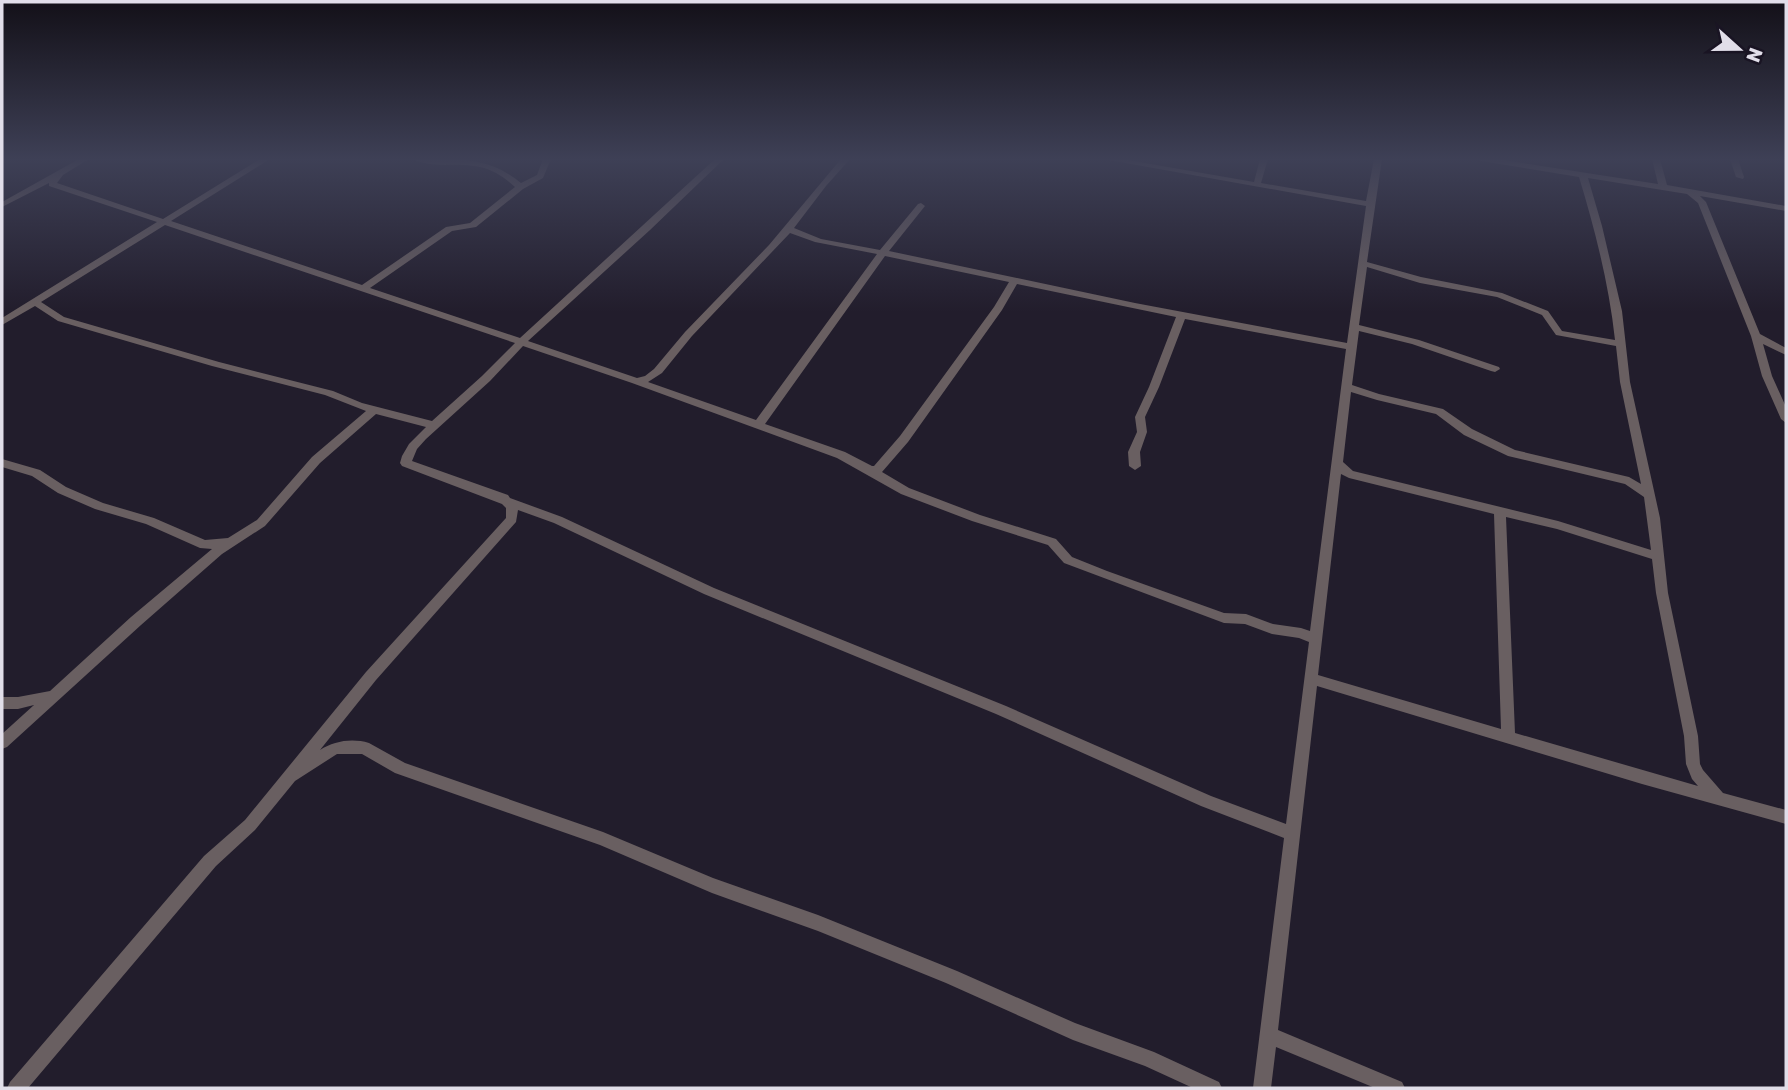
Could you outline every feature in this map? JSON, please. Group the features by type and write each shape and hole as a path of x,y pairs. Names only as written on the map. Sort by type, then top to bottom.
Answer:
{"street":[{"path":"125,210 759,424 841,455 905,491 1052,542 1068,560 1103,575 1224,618 1246,619 1272,629 1301,633 1317,640"},
{"path":"2,322 182,210"},
{"path":"363,289 449,229 472,225 491,210"},
{"path":"668,210 434,425 408,453 406,463 504,498 571,526 709,592 1025,720 1206,801 1294,834"},
{"path":"636,381 649,378 658,371 736,283 789,229 803,210"},
{"path":"759,424 884,251 918,210"},
{"path":"1262,1088 1369,210"},
{"path":"1593,210 1622,344 1625,383 1649,495 1657,556 1691,736 1693,764 1718,797"},
{"path":"1705,210 1756,336 1767,376 1786,418"},
{"path":"789,229 822,241 884,251 1181,316 1352,348"},
{"path":"1362,263 1420,280 1499,295 1545,313 1559,333 1622,344"},
{"path":"870,470 877,470 904,439 999,308 1014,281"},
{"path":"35,302 72,323 329,393 374,410 434,425"},
{"path":"1135,466 1134,452 1142,432 1140,417 1181,316"},
{"path":"1354,327 1415,342 1495,369"},
{"path":"1756,336 1786,352"},
{"path":"1348,387 1377,397 1439,411 1468,432 1512,453 1629,481 1649,495"},
{"path":"2,743 52,695 164,597 233,541 261,523 316,460 374,410"},
{"path":"2,463 36,473 52,486 99,506 150,521 204,545 233,541"},
{"path":"1337,463 1349,474 1558,525 1657,556"},
{"path":"16,1088 210,861 250,825 371,676 512,519 512,507 504,498"},
{"path":"1500,512 1508,736"},
{"path":"1312,679 1786,817"},
{"path":"2,703 18,704 52,695"},
{"path":"293,775 335,748 364,748 400,768 591,834 712,885 818,923 951,977 1073,1031 1148,1058 1213,1088"},
{"path":"1269,1035 1396,1088"}]}
